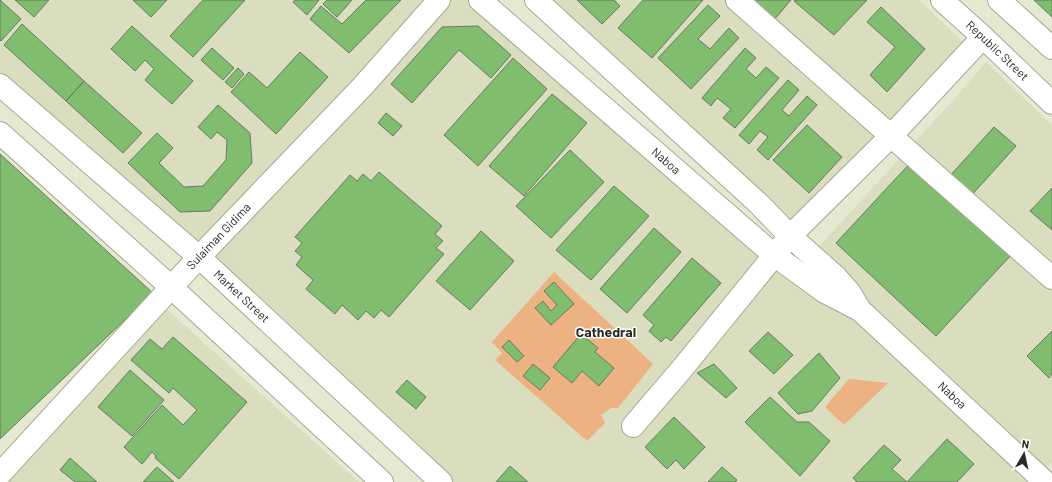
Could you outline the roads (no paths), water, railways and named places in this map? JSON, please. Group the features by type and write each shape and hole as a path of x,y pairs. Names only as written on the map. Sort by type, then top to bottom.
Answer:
{"street":[{"name":"Sulaiman Gidima","path":"0,474 198,256 363,86 439,0"},
{"name":"Naboa","path":"480,0 774,255 825,292 860,310"},
{"name":"Naboa","path":"536,0 759,204 790,236 836,277 850,293 860,310 1046,478"},
{"path":"737,0 1052,278"},
{"name":"Republic Street","path":"942,0 1052,103"},
{"path":"999,0 1052,48"},
{"path":"633,426 681,370 790,236 891,136 983,37"},
{"name":"Market Street","path":"0,85 198,256 441,482"},
{"path":"0,133 171,287 382,482"}],"district":[{"name":"Cathedral","path":"606,332"}]}
